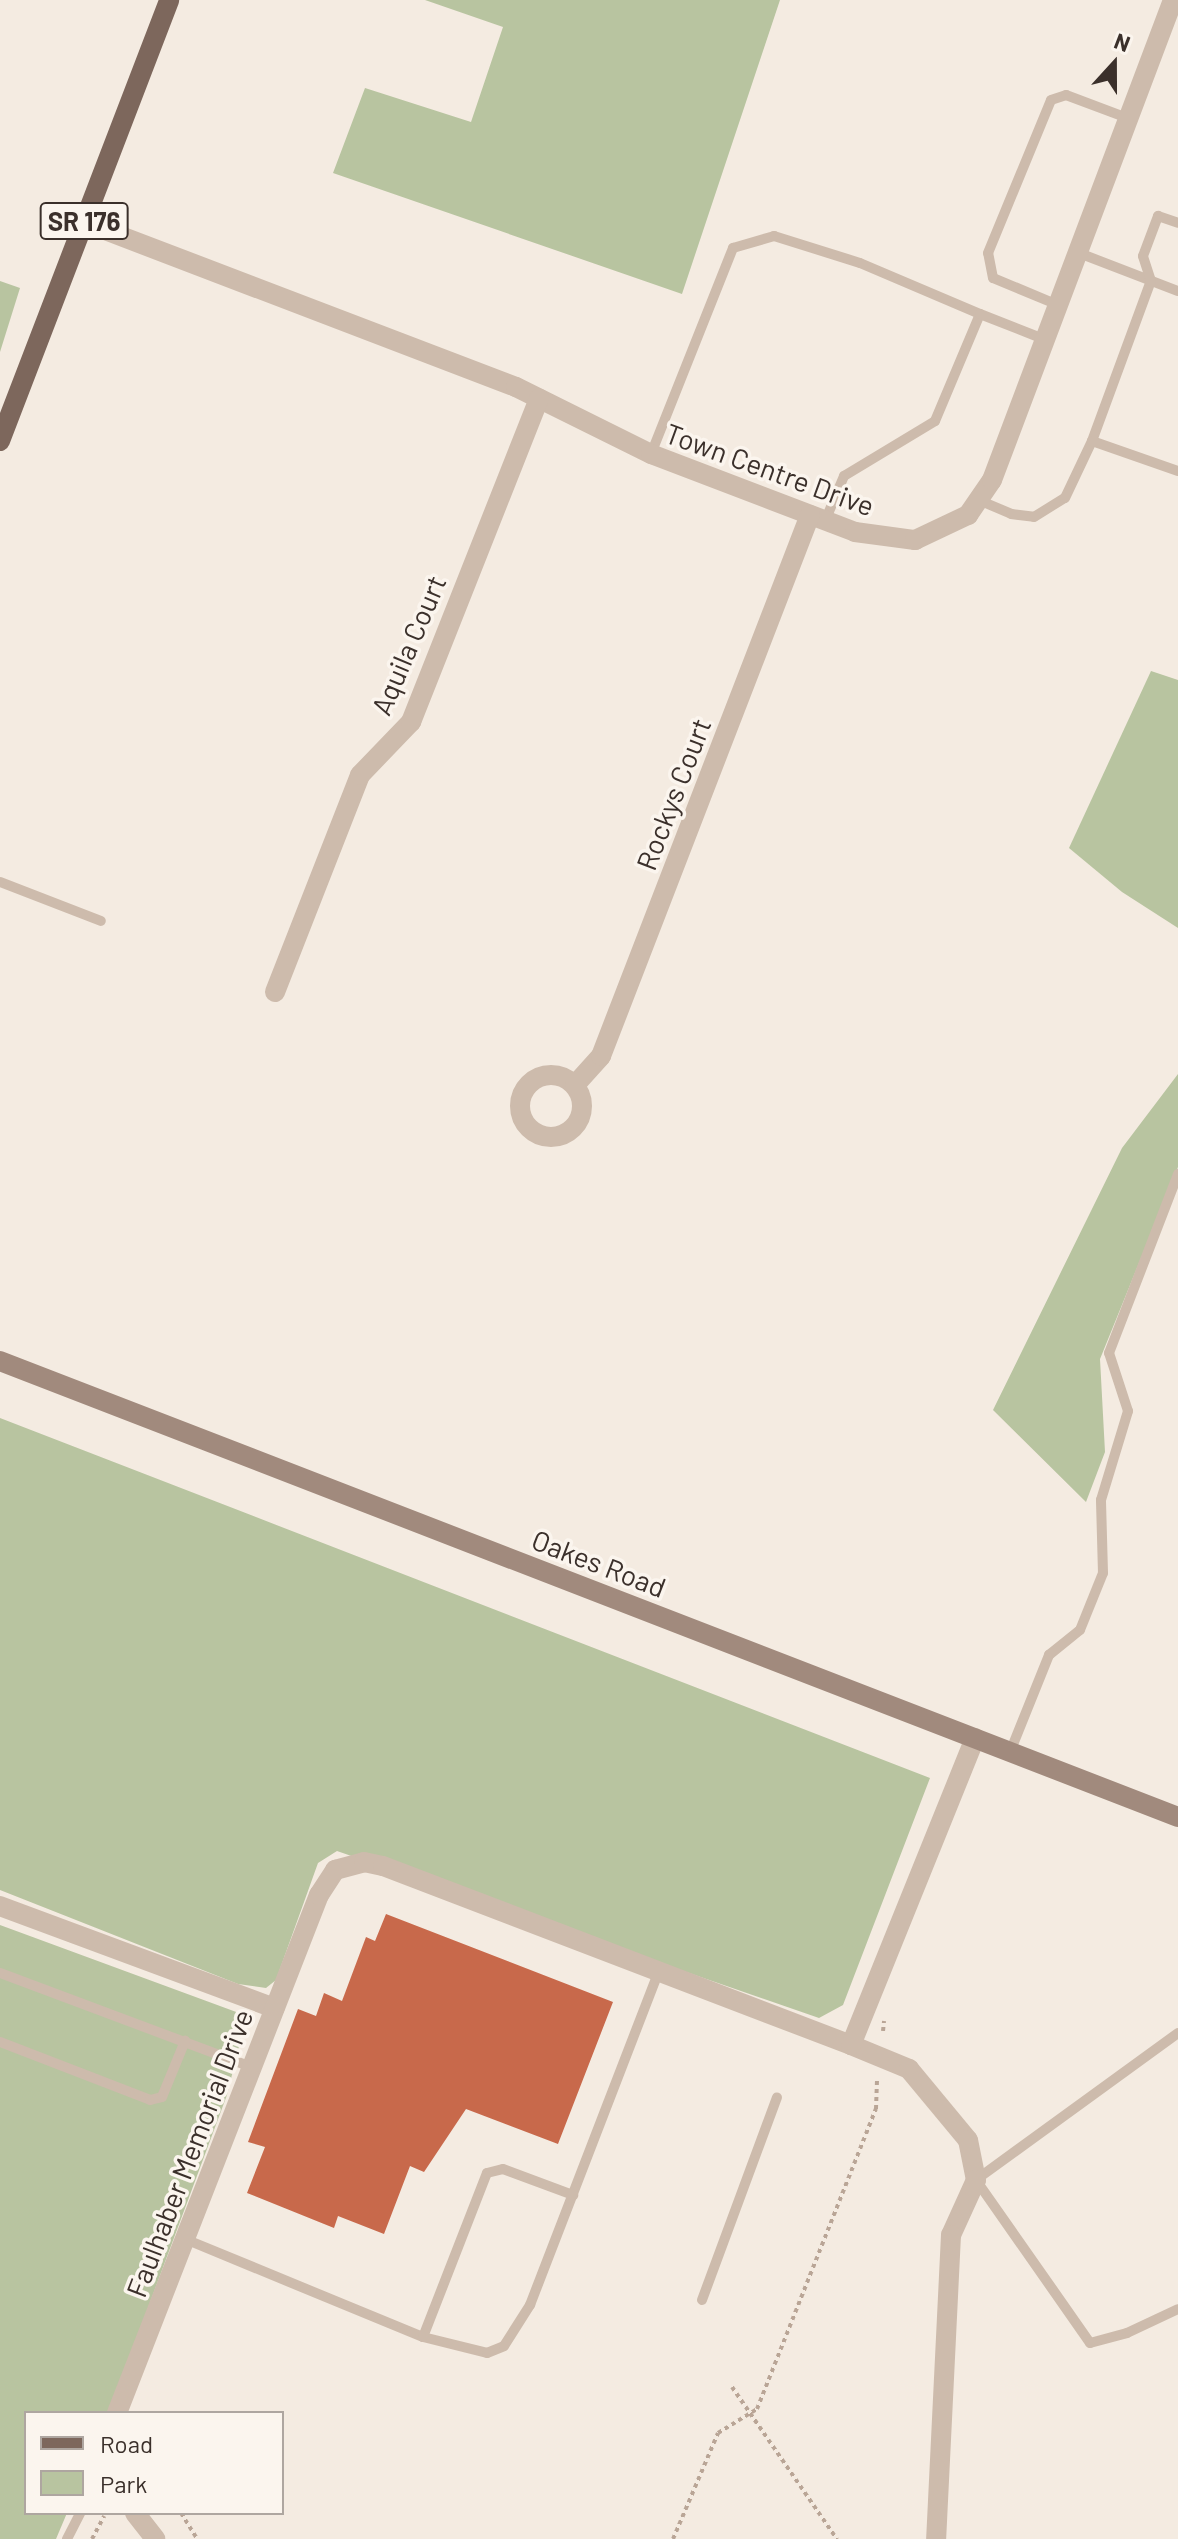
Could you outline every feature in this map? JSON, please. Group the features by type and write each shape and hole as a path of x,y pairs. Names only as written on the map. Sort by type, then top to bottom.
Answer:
{"main road":[{"name":"SR 176","path":"0,441 6,406 84,222 169,0"}],"street":[{"name":"Town Centre Drive","path":"84,222 539,398 651,454 818,518 872,537 915,540 946,529 981,501 1046,340 1173,0"},
{"name":"Aquila Court","path":"275,992 360,775 411,722 539,398"},
{"name":"Rockys Court","path":"575,1085 601,1056 818,518"},
{"name":"Oakes Road","path":"0,1361 1178,1817"},
{"path":"851,2045 975,1738"},
{"path":"275,2008 319,1895 335,1870 347,1864 383,1866 660,1969 909,2069 968,2140 976,2180 951,2235 936,2539"},
{"name":"Faulhaber Memorial Drive","path":"0,1906 275,2008 118,2411"},
{"path":"137,2515 155,2539"}],"lane":[{"path":"1059,306 993,278 988,253 1051,100 1066,95 1130,119"},
{"path":"981,501 1011,514 1034,517 1065,498 1092,441 1151,281 1143,256 1158,216 1178,223"},
{"path":"651,454 733,248 774,236 860,263 1046,340"},
{"path":"1079,253 1178,291"},
{"path":"818,518 844,476 935,421 980,314"},
{"path":"1092,441 1178,471"},
{"path":"0,882 101,921"},
{"path":"1010,1752 1049,1655 1080,1630 1103,1573 1101,1500 1128,1411 1109,1353 1178,1174"},
{"path":"185,2239 423,2337 487,2353 504,2346 530,2305 660,1969"},
{"path":"0,1973 252,2067"},
{"path":"1178,2033 976,2180 1090,2343 1127,2333 1178,2309"},
{"path":"0,2042 150,2100 162,2097 185,2041"},
{"path":"702,2300 777,2097"},
{"path":"423,2337 487,2173 503,2169 573,2195"},
{"path":"67,2539 79,2515"}],"path":[{"path":"673,2539 718,2433 757,2409 876,2109 877,2078"},
{"path":"732,2387 837,2539"},
{"path":"182,2515 197,2539"},
{"path":"92,2539 104,2516"}],"green space":[{"path":"425,0 780,0 682,294 333,173 365,88 471,122 503,27"},
{"path":"0,281 20,288 0,352"},
{"path":"1151,671 1178,680 1178,928 1122,892 1069,848"},
{"path":"1178,1074 1178,1167 1100,1359 1105,1452 1086,1502 993,1410 1122,1148"},
{"path":"0,1418 930,1778 843,2005 819,2018 337,1851 318,1863 276,1980 266,1988 238,1984 0,1890"},
{"path":"0,1925 239,2013 244,2026 227,2095 110,2411 24,2411 24,2515 66,2515 56,2539 0,2539"}],"building":[{"path":"386,1914 613,2002 558,2144 466,2109 424,2172 410,2166 384,2234 338,2216 334,2228 247,2193 265,2147 248,2142 298,2009 316,2016 324,1993 342,2001 366,1937 375,1941"}]}
